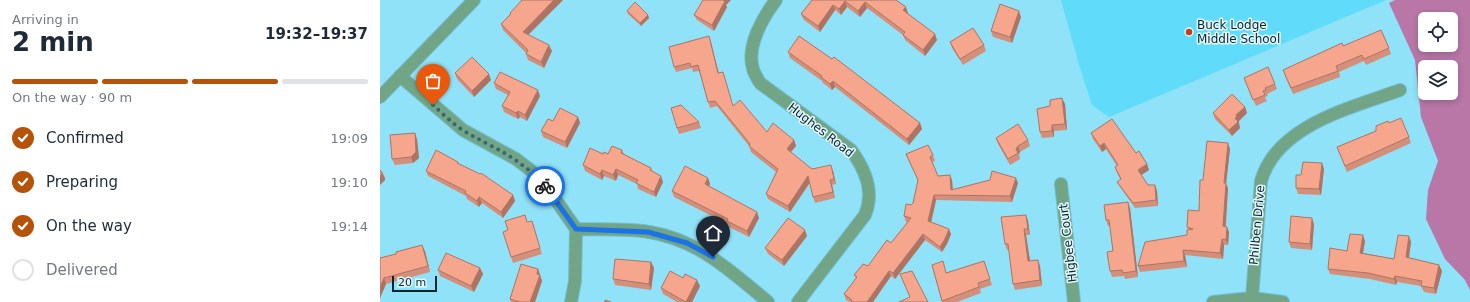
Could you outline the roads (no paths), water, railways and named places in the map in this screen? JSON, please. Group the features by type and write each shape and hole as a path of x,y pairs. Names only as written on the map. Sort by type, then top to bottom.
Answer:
{"street":[{"path":"380,97 474,0"},
{"name":"Hughes Road","path":"776,0 767,13 755,38 752,55 753,68 760,83 851,150 861,163 867,178 870,193 869,205 865,214 798,302"},
{"path":"400,76 463,130 516,159 533,172 551,192 576,229 575,281 571,302"},
{"name":"Philben Drive","path":"1252,298 1260,181 1264,168 1271,158 1280,147 1294,135 1314,124 1400,90"},
{"name":"Higbee Court","path":"1061,184 1074,302"},
{"path":"576,229 648,232 687,243 713,257 768,302"},
{"path":"1213,302 1252,298 1283,302"}],"place":[{"name":"Buck Lodge Middle School","path":"1189,32"}]}
